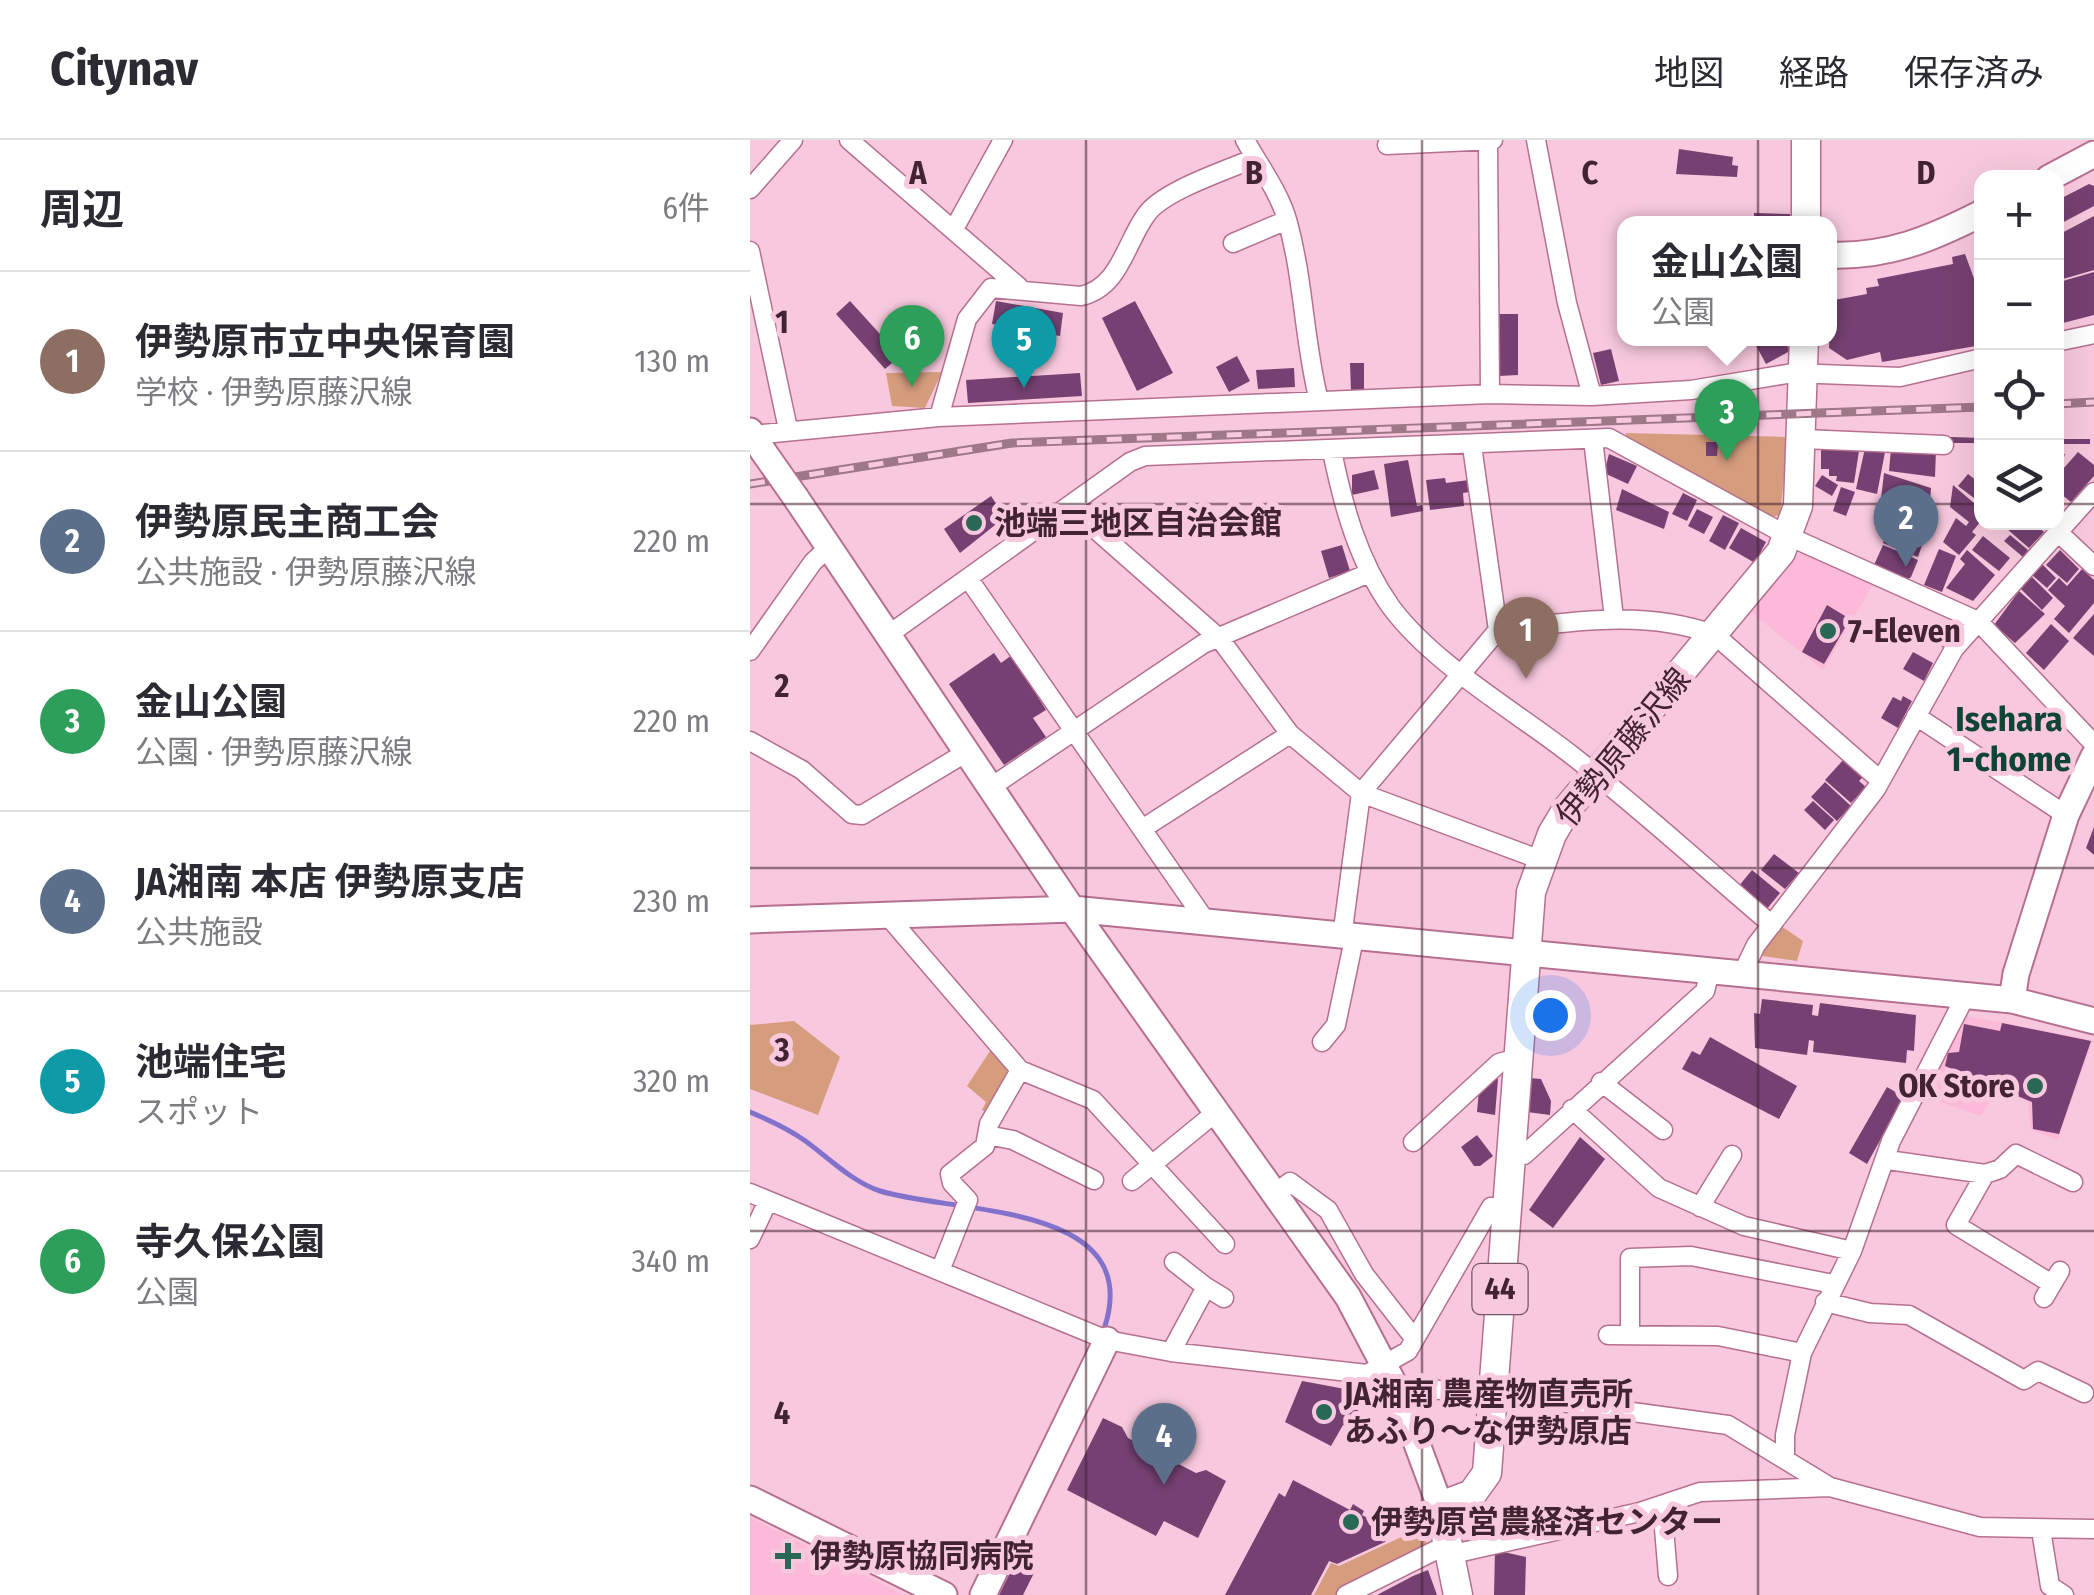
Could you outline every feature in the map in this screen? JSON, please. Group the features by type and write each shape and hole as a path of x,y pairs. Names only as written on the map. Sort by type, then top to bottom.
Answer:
{"main road":[{"path":"1806,140 1806,216"},
{"name":"44","path":"1803,439 1804,346"},
{"name":"伊勢原藤沢線","path":"1440,1506 1472,1494 1486,1473 1525,954 1531,892 1541,860 1567,809 1772,566 1798,506 1803,439"},
{"path":"1440,1506 1452,1548 1458,1595"}],"street":[{"path":"750,189 793,140"},
{"path":"848,140 1018,287"},
{"path":"954,229 1003,140"},
{"path":"1245,140 1288,220 1300,276 1307,354 1319,401"},
{"path":"1536,140 1568,304 1592,396"},
{"path":"1387,145 1490,141 1490,394"},
{"path":"2064,170 2094,154"},
{"path":"938,416 967,319 991,288 1018,287 1081,296 1094,293 1106,285 1143,218 1158,202 1255,158"},
{"path":"1837,255 1870,255 1912,246 1974,217"},
{"path":"1233,242 1288,220"},
{"path":"750,251 788,429"},
{"path":"2064,340 2094,334"},
{"path":"1440,1506 1386,1365 1348,1297 1072,909 755,439 788,429 938,416 1490,394 1592,396 1692,390 1766,375 1804,373 1900,377 1974,360"},
{"path":"888,635 1145,456 1609,438 1788,536 1978,621 2094,744"},
{"path":"1594,439 1614,618"},
{"path":"1803,439 1944,445"},
{"path":"1472,446 1498,630"},
{"path":"1332,451 1340,496 1370,573 1393,609 1422,640 1596,775 1772,925"},
{"path":"1742,974 1747,958 1880,780 1954,649 2094,492"},
{"path":"1069,506 1220,640 1290,734 1360,793 1541,860"},
{"path":"2058,532 2094,566"},
{"path":"750,651 828,547"},
{"path":"991,787 1203,644 1370,573"},
{"path":"968,578 1205,920"},
{"path":"1322,1042 1336,1025 1360,793 1498,630 1614,618 1687,625 1715,635 1880,780"},
{"path":"1916,716 2066,816"},
{"path":"1142,829 1290,734"},
{"path":"750,741 802,770 852,814 862,815 966,752"},
{"path":"2012,1000 2016,974 2066,816 2094,756"},
{"path":"750,920 1072,909 1966,995 2092,1017"},
{"path":"886,914 1020,1070 1093,1100 1226,1244"},
{"path":"1509,1156 1524,1155 1706,990 1710,971"},
{"path":"1785,1458 1785,1435 1802,1354 1852,1251 1888,1160 1891,1141 1966,995"},
{"path":"1412,1142 1499,1063 1517,1058"},
{"path":"940,1271 967,1207 950,1174 984,1146 989,1124 1020,1070"},
{"path":"1601,1082 1663,1130"},
{"path":"1572,1109 1628,1165 1658,1188 1744,1226 1852,1251"},
{"path":"1132,1181 1215,1113"},
{"path":"987,1135 1013,1140 1094,1180"},
{"path":"1888,1160 1986,1174 2000,1169 2016,1154 2030,1152 2073,1182"},
{"path":"1700,1208 1732,1155"},
{"path":"1986,1174 1956,1226 2052,1284"},
{"path":"1274,1194 1290,1182 1328,1210 1364,1274 1414,1338"},
{"path":"750,1194 1106,1340 1171,1352 1366,1374 1408,1351 1491,1208 1505,1208"},
{"path":"750,1239 768,1201"},
{"path":"1630,1332 1630,1258 1691,1256 1833,1284"},
{"path":"1174,1262 1224,1298"},
{"path":"1171,1352 1206,1287"},
{"path":"1825,1302 1909,1315 2024,1380 2038,1371 2084,1393"},
{"path":"1608,1335 1630,1332 1718,1336 1802,1354"},
{"path":"983,1595 1106,1340"},
{"path":"1424,1389 1493,1393 1728,1425 1830,1486 1980,1527 2094,1529"},
{"path":"1346,1595 1452,1548 1662,1504 1700,1492 1830,1486"},
{"path":"750,1499 944,1595"},
{"path":"1662,1504 1668,1576"},
{"path":"2041,1530 2050,1586 2064,1595"}],"shaded area":[{"path":"942,372 925,408 892,406 886,373"},
{"path":"1626,433 1788,437 1780,515 1772,517 1626,438"},
{"path":"1803,552 1874,583 1823,670 1752,613 1793,557"},
{"path":"1778,924 1803,941 1797,961 1755,955"},
{"name":"OK Store","path":"1967,1016 2093,1040 2058,1140 2031,1130 2028,1102 1996,1087 1981,1116 1924,1096"},
{"path":"794,1021 840,1057 818,1115 750,1089 750,1025"},
{"path":"992,1048 1010,1074 987,1113 982,1110 986,1102 967,1086"},
{"name":"伊勢原協同病院","path":"750,1517 904,1595 750,1595"},
{"path":"1423,1527 1427,1546 1338,1595 1314,1595 1331,1563 1339,1566"}],"building":[{"path":"1679,149 1733,157 1732,165 1738,166 1737,177 1676,174"},
{"path":"2089,184 2094,186 2094,206 2064,222 2064,197"},
{"path":"1754,213 1790,214 1790,216"},
{"path":"2094,216 2094,270 2064,279 2064,232"},
{"path":"1965,254 1974,278 1974,346 1882,362 1880,352 1847,360 1829,348 1837,346 1837,299 1867,294 1866,288 1879,286 1877,279 1953,264 1952,257"},
{"path":"2094,272 2094,315 2064,323 2064,281"},
{"path":"850,301 900,356 885,369 836,314"},
{"path":"996,301 1063,313 1060,336 992,324"},
{"path":"1135,301 1173,373 1137,391 1102,318"},
{"path":"915,314 935,317 929,364 909,361"},
{"path":"1498,314 1518,314 1518,375 1499,376"},
{"path":"1756,346 1787,346 1790,351 1766,364"},
{"path":"1611,349 1619,381 1601,385 1593,353"},
{"path":"1237,356 1250,381 1229,392 1216,367"},
{"path":"1350,363 1364,363 1364,392 1351,392"},
{"path":"1294,368 1295,387 1258,389 1256,370"},
{"path":"1080,373 1082,396 968,403 966,380"},
{"path":"1951,437 1974,438 1974,443 1951,443"},
{"path":"2064,439 2090,439 2090,444 2064,444"},
{"path":"1706,442 1718,442 1717,456 1706,456"},
{"path":"1821,448 1859,451 1854,483 1836,481 1837,476 1829,476 1829,469 1821,469"},
{"path":"1865,448 1885,452 1877,494 1856,489"},
{"path":"1891,449 1936,450 1935,477 1889,471"},
{"path":"2078,452 2094,465 2094,476 2071,502 2064,496 2064,468"},
{"path":"1609,454 1637,466 1628,484 1604,473"},
{"path":"1408,460 1417,506 1422,505 1423,511 1391,517 1384,464"},
{"path":"1374,470 1379,489 1352,495 1352,475"},
{"path":"1884,473 1931,488 1929,515 1881,499"},
{"path":"1968,474 1974,479 1974,498 1958,486"},
{"path":"1822,475 1838,485 1832,496 1815,486"},
{"path":"1445,478 1446,483 1469,480 1470,492 1463,493 1464,506 1430,510 1426,480"},
{"path":"1953,485 1974,503 1972,532 1976,535 1959,555 1943,542 1956,518 1966,526 1969,522 1950,507"},
{"path":"1841,487 1855,492 1846,516 1833,511"},
{"path":"1622,489 1669,512 1664,529 1616,510"},
{"path":"1683,493 1697,500 1687,521 1672,514"},
{"name":"池端三地区自治会館","path":"991,496 1005,517 960,553 944,529"},
{"path":"1697,509 1713,517 1704,534 1688,526"},
{"path":"1723,515 1739,523 1725,550 1709,541"},
{"path":"1895,515 1928,528 1918,557 1883,543"},
{"path":"1741,528 1766,542 1755,563 1729,548"},
{"path":"2008,530 2042,530 2029,548"},
{"path":"2010,535 2028,550 2023,557 2004,541"},
{"path":"1983,536 2010,558 1999,571 1972,550"},
{"path":"1342,545 1350,571 1329,578 1321,551"},
{"path":"1883,545 1918,560 1911,577 1907,580 1874,565"},
{"path":"1939,549 1956,556 1942,592 1924,585"},
{"path":"1967,550 1995,575 1973,601 1946,588 1965,564 1960,559"},
{"path":"2060,550 2079,569 2067,583 2046,565"},
{"path":"2042,564 2056,578 2047,588 2032,575"},
{"path":"2082,569 2094,580 2094,603 2069,633 2054,619 2065,606 2048,590 2059,578 2067,586"},
{"path":"2031,576 2053,598 2042,610 2020,588"},
{"path":"2019,591 2045,614 2015,643 1994,625"},
{"name":"7-Eleven","path":"1827,605 1850,619 1824,664 1802,652"},
{"path":"2094,614 2094,656 2073,638"},
{"path":"2051,624 2069,641 2044,670 2026,653"},
{"path":"1934,626 1950,637 1944,648 1927,638"},
{"path":"1913,652 1933,663 1924,681 1903,669"},
{"path":"994,653 1001,663 1012,655 1046,710 1033,718 1046,737 1004,765 949,684"},
{"path":"1903,696 1912,701 1898,728 1881,718 1893,697 1901,701"},
{"path":"1844,759 1863,777 1859,781 1866,787 1851,803 1825,780"},
{"path":"1825,782 1851,806 1837,821 1811,797"},
{"path":"1813,801 1834,820 1825,830 1804,810"},
{"path":"2094,827 2094,855 2086,848"},
{"path":"1774,854 1799,873 1785,889 1761,870"},
{"path":"1752,870 1780,893 1766,910 1738,887"},
{"path":"1762,999 1813,1005 1812,1015 1818,1016 1820,1003 1916,1015 1914,1051 1907,1050 1906,1063 1813,1052 1814,1041 1809,1040 1807,1055 1755,1048 1754,1013 1760,1014"},
{"name":"OK Store","path":"2002,1023 2091,1041 2059,1134 2033,1129 2032,1102 1945,1066 1948,1053 1959,1052 1964,1024 2000,1031"},
{"path":"1710,1037 1797,1086 1779,1119 1682,1069 1692,1051 1700,1055"},
{"path":"1529,1078 1541,1079 1551,1101 1550,1115 1527,1112"},
{"path":"1491,1079 1498,1079 1495,1115 1477,1112 1479,1090"},
{"path":"1887,1087 1904,1097 1867,1164 1849,1153"},
{"path":"1477,1135 1493,1156 1474,1166 1461,1147"},
{"path":"1580,1137 1605,1159 1553,1228 1529,1210"},
{"name":"JA湘南 農産物直売所 あふり～な伊勢原店","path":"1302,1381 1367,1393 1349,1428 1343,1425 1331,1446 1285,1422"},
{"path":"1103,1418 1122,1427 1128,1438 1196,1473 1206,1470 1226,1481 1198,1538 1164,1521 1156,1536 1067,1490"},
{"path":"1293,1480 1350,1510 1353,1504 1364,1511 1362,1515 1391,1530 1385,1542 1337,1564 1329,1561 1311,1595 1225,1595 1279,1493 1285,1497"},
{"path":"1495,1550 1526,1557 1525,1595 1494,1595"},
{"path":"1018,1557 1037,1567 1023,1595 999,1595"},
{"path":"1428,1570 1437,1595 1377,1595 1413,1576"}],"waterway":[{"path":"750,1112 791,1132 850,1175 880,1191 994,1211 1070,1235 1097,1256 1110,1286 1105,1326"}],"railway":[{"path":"2064,404 2094,402"},
{"path":"750,484 1012,443 1974,407"}],"place":[{"name":"寺久保公園","path":"912,387"},
{"name":"池端住宅","path":"1024,388"},
{"name":"金山公園","path":"1727,461"},
{"name":"池端三地区自治会館","path":"974,523"},
{"name":"伊勢原民主商工会","path":"1906,567"},
{"name":"7-Eleven","path":"1828,631"},
{"name":"伊勢原市立中央保育園","path":"1526,679"},
{"name":"OK Store","path":"2035,1086"},
{"name":"JA湘南 農産物直売所 あふり～な伊勢原店","path":"1324,1412"},
{"name":"JA湘南 本店 伊勢原支店","path":"1164,1485"},
{"name":"伊勢原営農経済センター","path":"1351,1522"},
{"name":"伊勢原協同病院","path":"788,1556"}],"district":[{"name":"Isehara 1-chome","path":"2009,739"}]}
